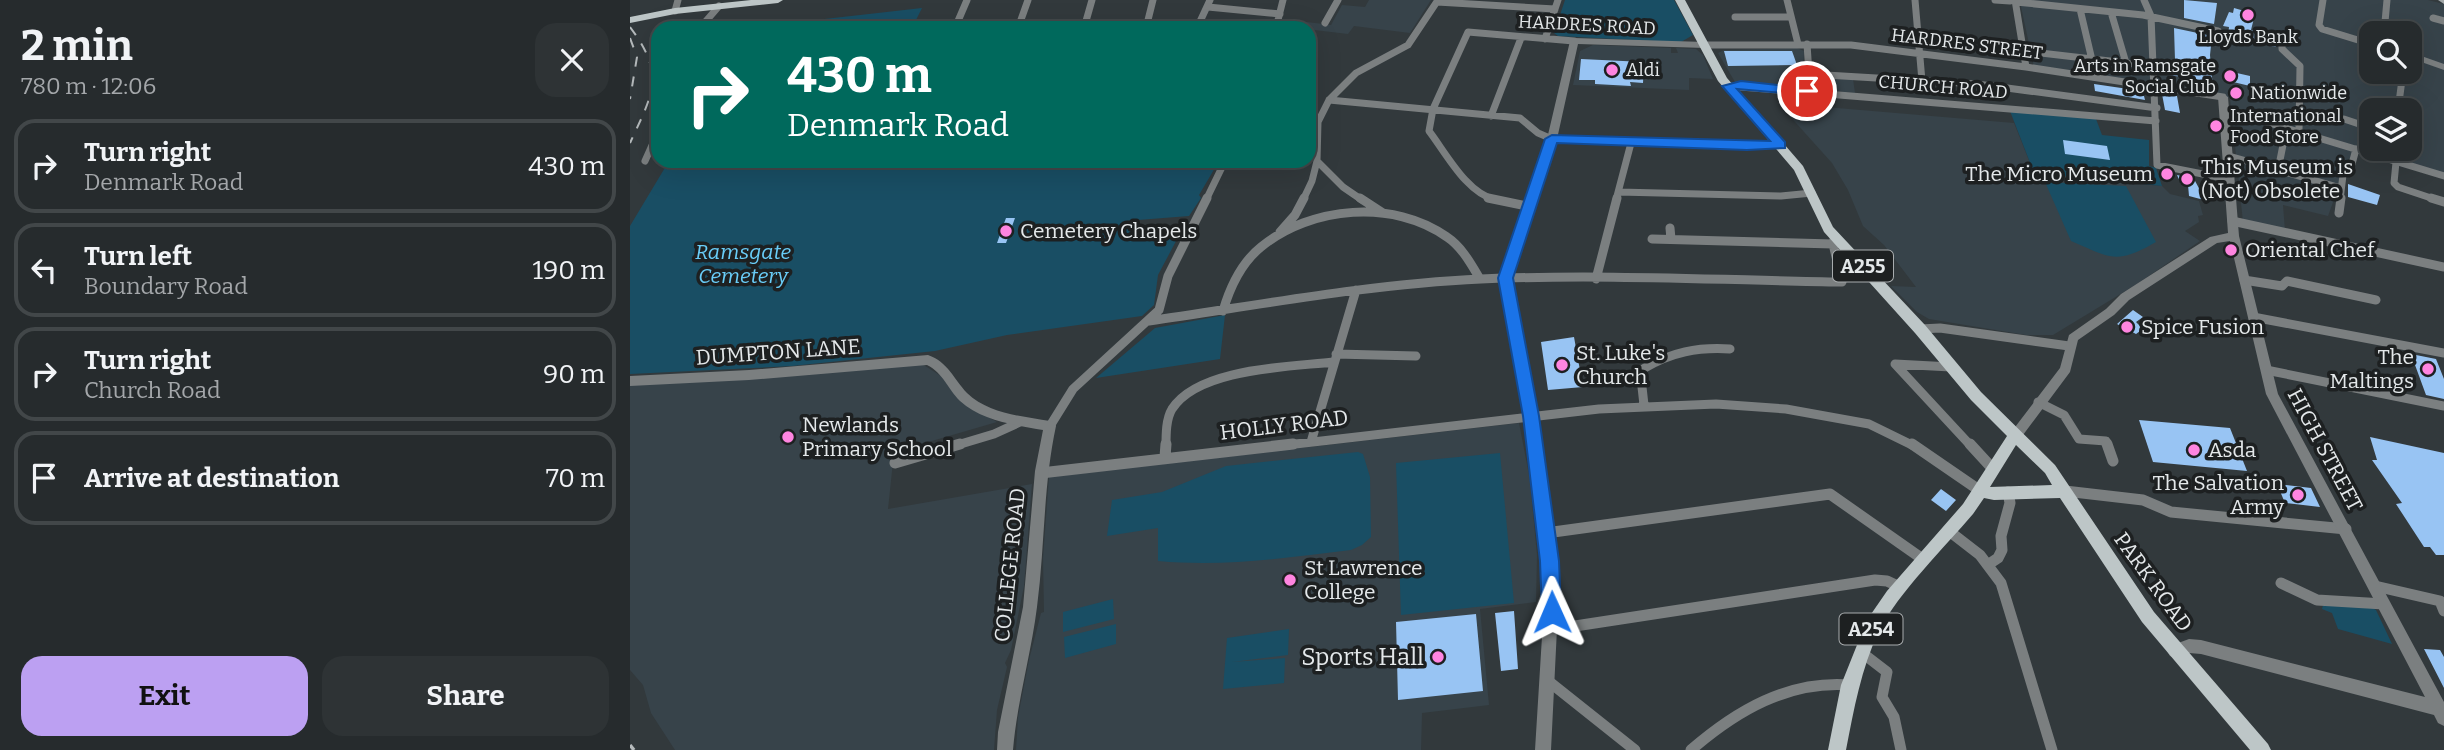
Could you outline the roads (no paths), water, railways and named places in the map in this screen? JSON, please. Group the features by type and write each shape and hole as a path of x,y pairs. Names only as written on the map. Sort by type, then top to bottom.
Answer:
{"main road":[{"path":"630,20 675,11 778,0"},
{"name":"A255","path":"1680,0 1728,86 1799,169 1834,240 1920,329 1951,367 2015,435"},
{"name":"A254","path":"1837,750 1850,685 1873,626 1900,587 1949,531 2015,435"},
{"name":"PARK ROAD","path":"2015,435 2050,468 2123,583 2175,650 2262,750"},
{"path":"1985,479 1988,494 2065,491"}],"street":[{"path":"675,11 678,0"},
{"path":"958,21 967,0"},
{"path":"1020,21 1028,0"},
{"path":"1086,21 1092,0"},
{"path":"1148,21 1153,0"},
{"path":"1278,21 1283,0"},
{"path":"1325,23 1338,0"},
{"path":"1545,39 1558,0"},
{"path":"1787,0 1798,44"},
{"path":"1915,0 1922,53 1922,81"},
{"path":"1995,0 2151,16 2186,21 2218,31"},
{"path":"2144,0 2151,16 2157,108 2157,165 2228,179"},
{"path":"2323,0 2319,25 2322,29 2359,40"},
{"path":"2385,21 2387,0"},
{"path":"1316,164 1318,122 1329,100 1356,73 1408,45 1437,1 1555,9"},
{"path":"2014,1 2026,67"},
{"path":"1200,21 1209,4 1280,14"},
{"path":"706,21 719,6"},
{"path":"2080,9 2096,77"},
{"path":"2111,12 2126,63"},
{"path":"1735,17 1751,20 1791,17"},
{"path":"2433,18 2444,21"},
{"name":"HARDRES ROAD","path":"1433,109 1468,32 1574,41 1705,45"},
{"path":"1491,116 1521,38"},
{"path":"2282,40 2282,49 2300,66 2299,130"},
{"path":"1543,750 1552,588 1531,416 1505,278 1552,139 1574,41"},
{"path":"1807,44 1809,74 1977,84 2157,108"},
{"name":"HARDRES STREET","path":"1705,45 1850,45 2154,85 2223,103 2359,150"},
{"path":"2024,51 2153,66"},
{"path":"2422,59 2444,67"},
{"name":"CHURCH ROAD","path":"1728,86 2156,121"},
{"path":"1329,100 1520,118 1538,133 1552,139 1781,145"},
{"name":"HIGH STREET","path":"2223,103 2234,236 2272,394 2443,712"},
{"path":"1433,109 1429,131 1471,185 1492,201 1531,207"},
{"path":"2344,119 2359,124"},
{"path":"1596,279 1631,143"},
{"path":"2278,170 2283,145"},
{"path":"651,148 646,159 651,157"},
{"path":"2339,213 2343,176 2352,164 2356,149"},
{"path":"2229,156 2341,188"},
{"path":"1317,161 1343,187 1384,214"},
{"path":"2392,161 2394,183 2398,187 2444,202"},
{"name":"HARDRES STREET","path":"2392,161 2444,176"},
{"path":"1149,321 1159,310 1168,276 1222,168"},
{"path":"1223,311 1239,272 1295,215 1306,197 1315,168"},
{"path":"1619,192 1781,196 1812,193"},
{"path":"1275,237 1339,215 1400,216 1437,230 1458,247 1480,279"},
{"path":"2232,221 2444,267"},
{"path":"1670,228 1671,239"},
{"path":"2015,435 2066,369 2069,346 2073,338 2110,312 2124,297 2214,240 2234,236"},
{"path":"1149,321 1356,290 1480,279 1842,282 1834,240 1652,239"},
{"path":"2245,280 2282,286 2287,281 2376,300"},
{"path":"1311,442 1356,290"},
{"path":"2253,317 2444,353"},
{"name":"COLLEGE ROAD","path":"1005,750 1013,689 1030,608 1041,473 1050,426 1073,389 1149,321"},
{"path":"1920,329 1940,328 2069,346"},
{"path":"1644,405 1641,379 1643,369 1656,360 1685,350 1730,349"},
{"path":"1165,457 1171,410 1196,385 1335,358 1416,356"},
{"name":"DUMPTON LANE","path":"630,381 748,375 928,360 940,363 960,394 971,404 1020,422"},
{"path":"1951,367 1895,364 1985,479"},
{"path":"2266,370 2444,406"},
{"path":"2038,402 2064,415 2079,439 2106,441 2113,461"},
{"name":"HOLLY ROAD","path":"1041,473 1644,405 1751,405 1859,422 1903,438 1985,479"},
{"path":"895,463 994,435 1020,422 1050,426"},
{"path":"2065,491 2143,500 2171,512 2346,529"},
{"path":"1989,564 1998,558 2002,550 2001,536 2010,503 2008,492"},
{"path":"1546,533 1830,494 1924,560"},
{"path":"1949,531 1989,564 2004,593 2052,750"},
{"path":"1549,630 1875,580 1887,581 1900,587"},
{"path":"2281,583 2295,587 2316,600 2365,599 2384,604"},
{"path":"2375,586 2440,601 2444,611"},
{"path":"2175,650 2201,646 2443,712"},
{"path":"1861,652 1887,672 1882,697 1894,718 1900,750"},
{"path":"1547,680 1635,750"},
{"path":"1691,750 1714,728 1740,712 1798,687 1833,683 1850,685"}],"railway":[{"path":"630,27 641,44 651,68"},
{"path":"630,38 637,57 630,99"},
{"path":"630,143 651,90"},
{"path":"630,745 634,750"}],"place":[{"name":"Lloyds Bank","path":"2248,15"},
{"name":"Aldi","path":"1612,70"},
{"name":"Arts in Ramsgate Social Club","path":"2230,76"},
{"name":"Nationwide","path":"2236,93"},
{"name":"International Food Store","path":"2216,126"},
{"name":"The Micro Museum","path":"2167,174"},
{"name":"This Museum is (Not) Obsolete","path":"2187,179"},
{"name":"Cemetery Chapels","path":"1006,231"},
{"name":"Oriental Chef","path":"2231,250"},
{"name":"Spice Fusion","path":"2127,327"},
{"name":"St. Luke's Church","path":"1562,365"},
{"name":"The Maltings","path":"2428,369"},
{"name":"Newlands Primary School","path":"788,437"},
{"name":"Asda","path":"2194,450"},
{"name":"The Salvation Army","path":"2298,495"},
{"name":"St Lawrence College","path":"1290,580"},
{"name":"Sports Hall","path":"1438,657"}],"park label":[{"name":"Ramsgate Cemetery","path":"743,264"}]}
